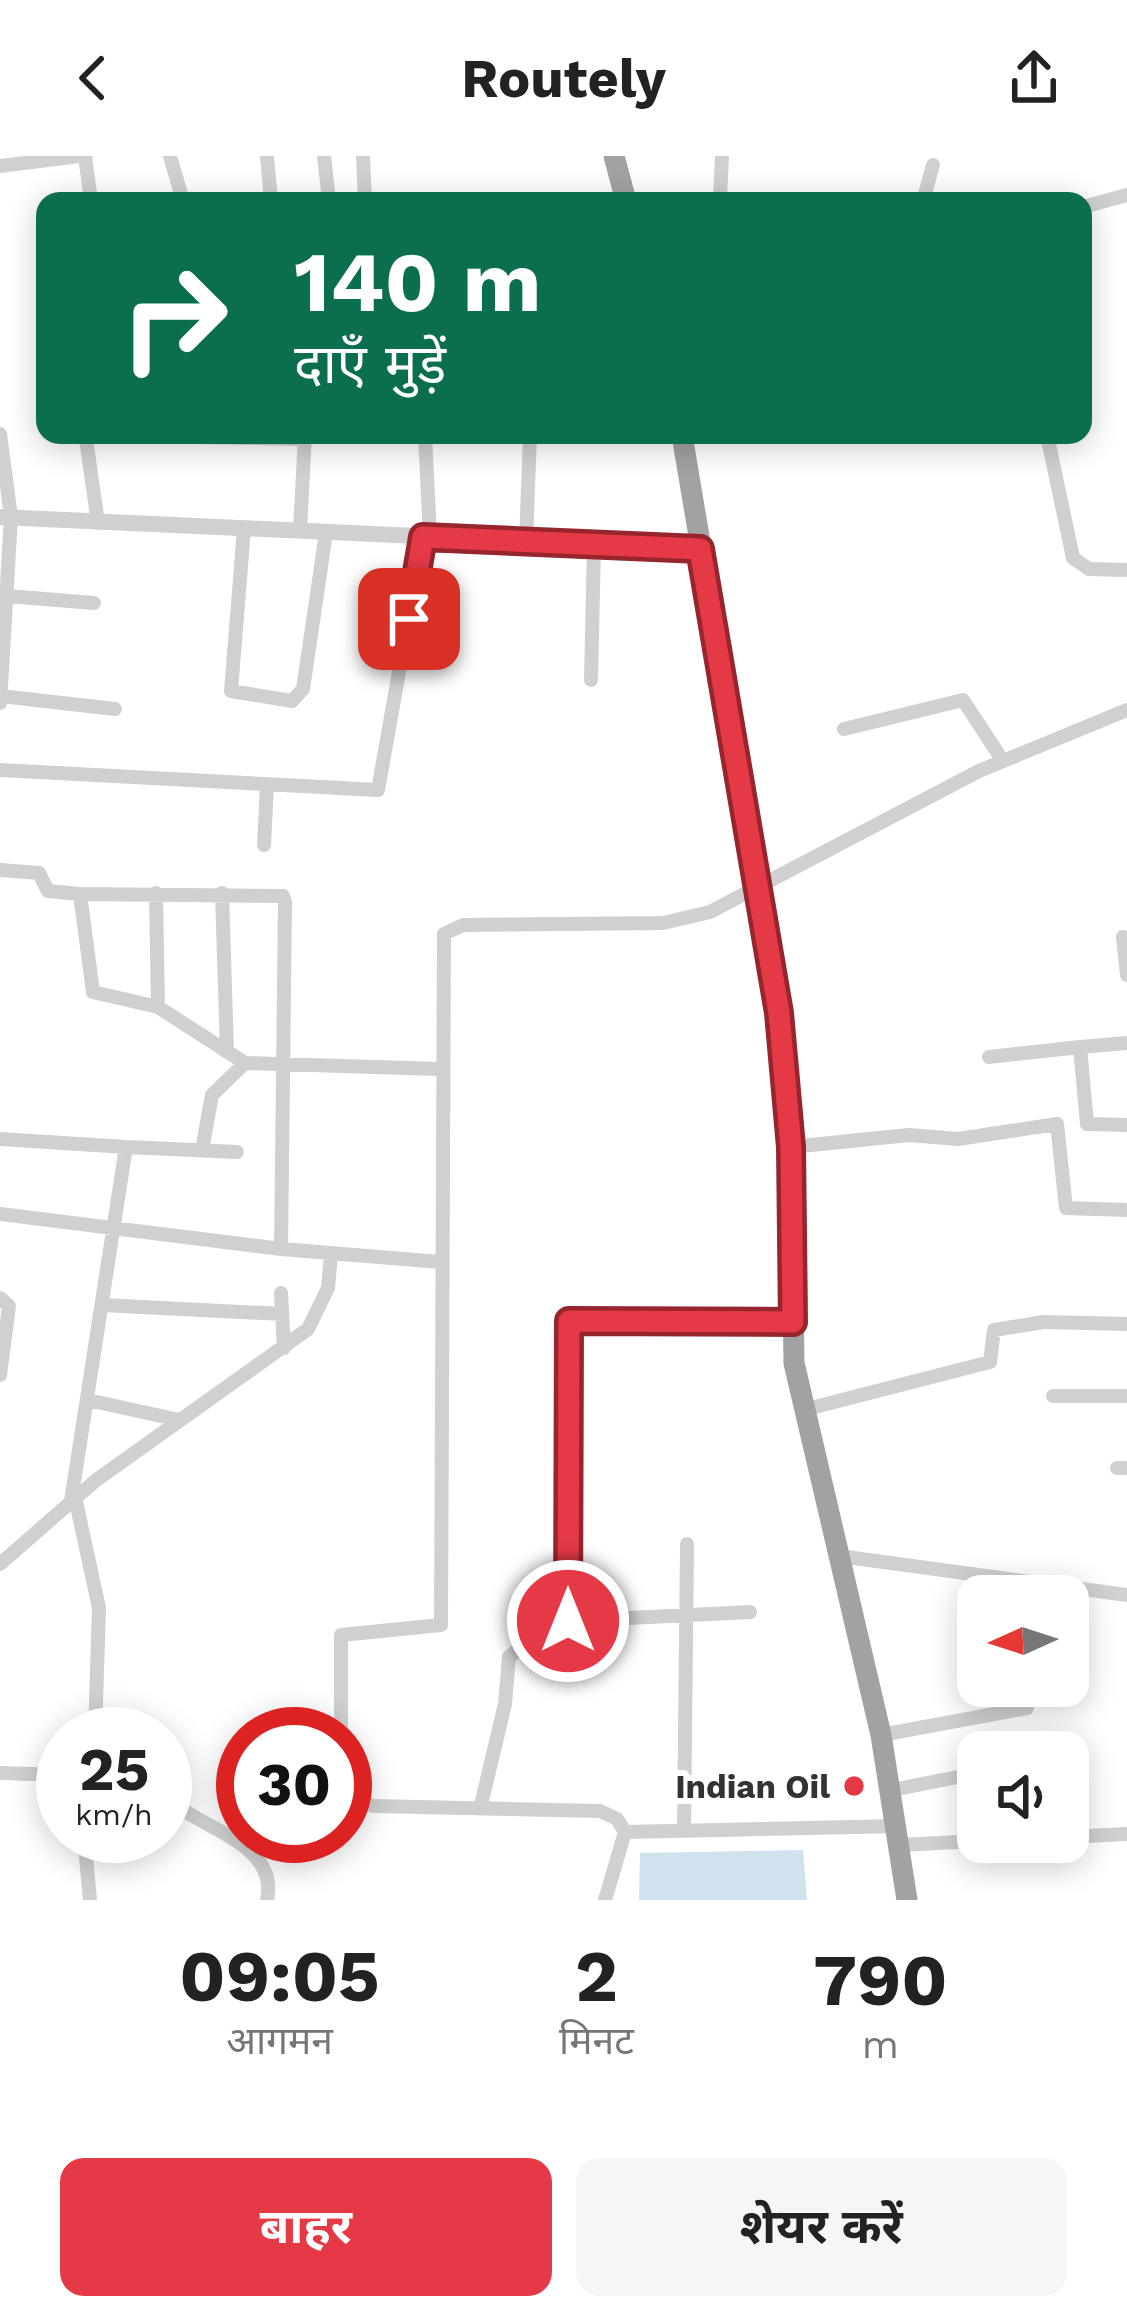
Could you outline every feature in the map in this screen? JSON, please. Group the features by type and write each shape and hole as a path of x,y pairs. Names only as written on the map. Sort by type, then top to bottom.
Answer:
{"highway":[{"path":"614,156 624,192"},
{"path":"683,444 779,1013 791,1147 793,1322 803,1411 881,1736 907,1900"}],"street":[{"path":"0,166 82,156 89,192"},
{"path":"170,156 180,192"},
{"path":"267,156 271,192"},
{"path":"324,156 328,192"},
{"path":"363,156 365,192"},
{"path":"720,192 722,156"},
{"path":"926,192 933,165"},
{"path":"1092,205 1127,195"},
{"path":"0,434 7,596 0,699 115,709"},
{"path":"86,444 98,523"},
{"path":"301,530 305,444"},
{"path":"0,770 378,790 427,537 424,444"},
{"path":"526,542 530,444"},
{"path":"1049,444 1073,558 1089,569 1127,570"},
{"path":"5,517 700,549"},
{"path":"244,529 231,692 292,701 303,689 326,533"},
{"path":"591,680 594,545"},
{"path":"7,596 94,603"},
{"path":"844,729 963,700 1004,761"},
{"path":"340,1707 341,1635 441,1625 441,942 449,930 463,925 681,921 1004,761 1127,710"},
{"path":"264,845 267,785"},
{"path":"0,870 39,873 48,891 276,895 285,902 281,1250"},
{"path":"156,892 158,1007"},
{"path":"222,893 227,1052"},
{"path":"80,894 93,992 158,1007 244,1063 440,1069"},
{"path":"1123,937 1127,975"},
{"path":"989,1057 1127,1043"},
{"path":"1080,1047 1087,1124 1127,1126"},
{"path":"202,1150 212,1095 244,1063"},
{"path":"791,1147 909,1135 958,1139 1057,1124 1066,1208 1127,1210"},
{"path":"0,1139 237,1152"},
{"path":"96,1707 99,1608 73,1499 126,1147"},
{"path":"0,1214 281,1250 440,1262"},
{"path":"0,1564 73,1499 308,1330 328,1288 331,1254"},
{"path":"281,1293 284,1348"},
{"path":"0,1298 9,1306 0,1375"},
{"path":"103,1305 282,1314"},
{"path":"480,1809 505,1704 509,1657 521,1647 560,1644 568,1621 569,1321 793,1322"},
{"path":"803,1411 990,1362 994,1330 1044,1322 1127,1324"},
{"path":"1053,1396 1127,1396"},
{"path":"88,1400 179,1420"},
{"path":"685,1831 687,1544"},
{"path":"838,1556 1127,1595"},
{"path":"568,1621 750,1612"},
{"path":"881,1736 1027,1708"},
{"path":"0,1773 36,1774"},
{"path":"892,1790 957,1777"},
{"path":"372,1806 600,1811 617,1819 625,1832 605,1900"},
{"path":"192,1816 244,1844 268,1885 267,1900"},
{"path":"625,1832 957,1839"},
{"path":"1089,1836 1127,1834"},
{"path":"87,1863 90,1900"}],"water":[{"path":"803,1850 807,1900 639,1900 640,1853"}],"place":[{"name":"Indian Oil","path":"854,1786"}],"route":[{"path":"409,619 423,537 700,549 768,937 789,1110 793,1322 579,1317 569,1321 568,1621"}]}
